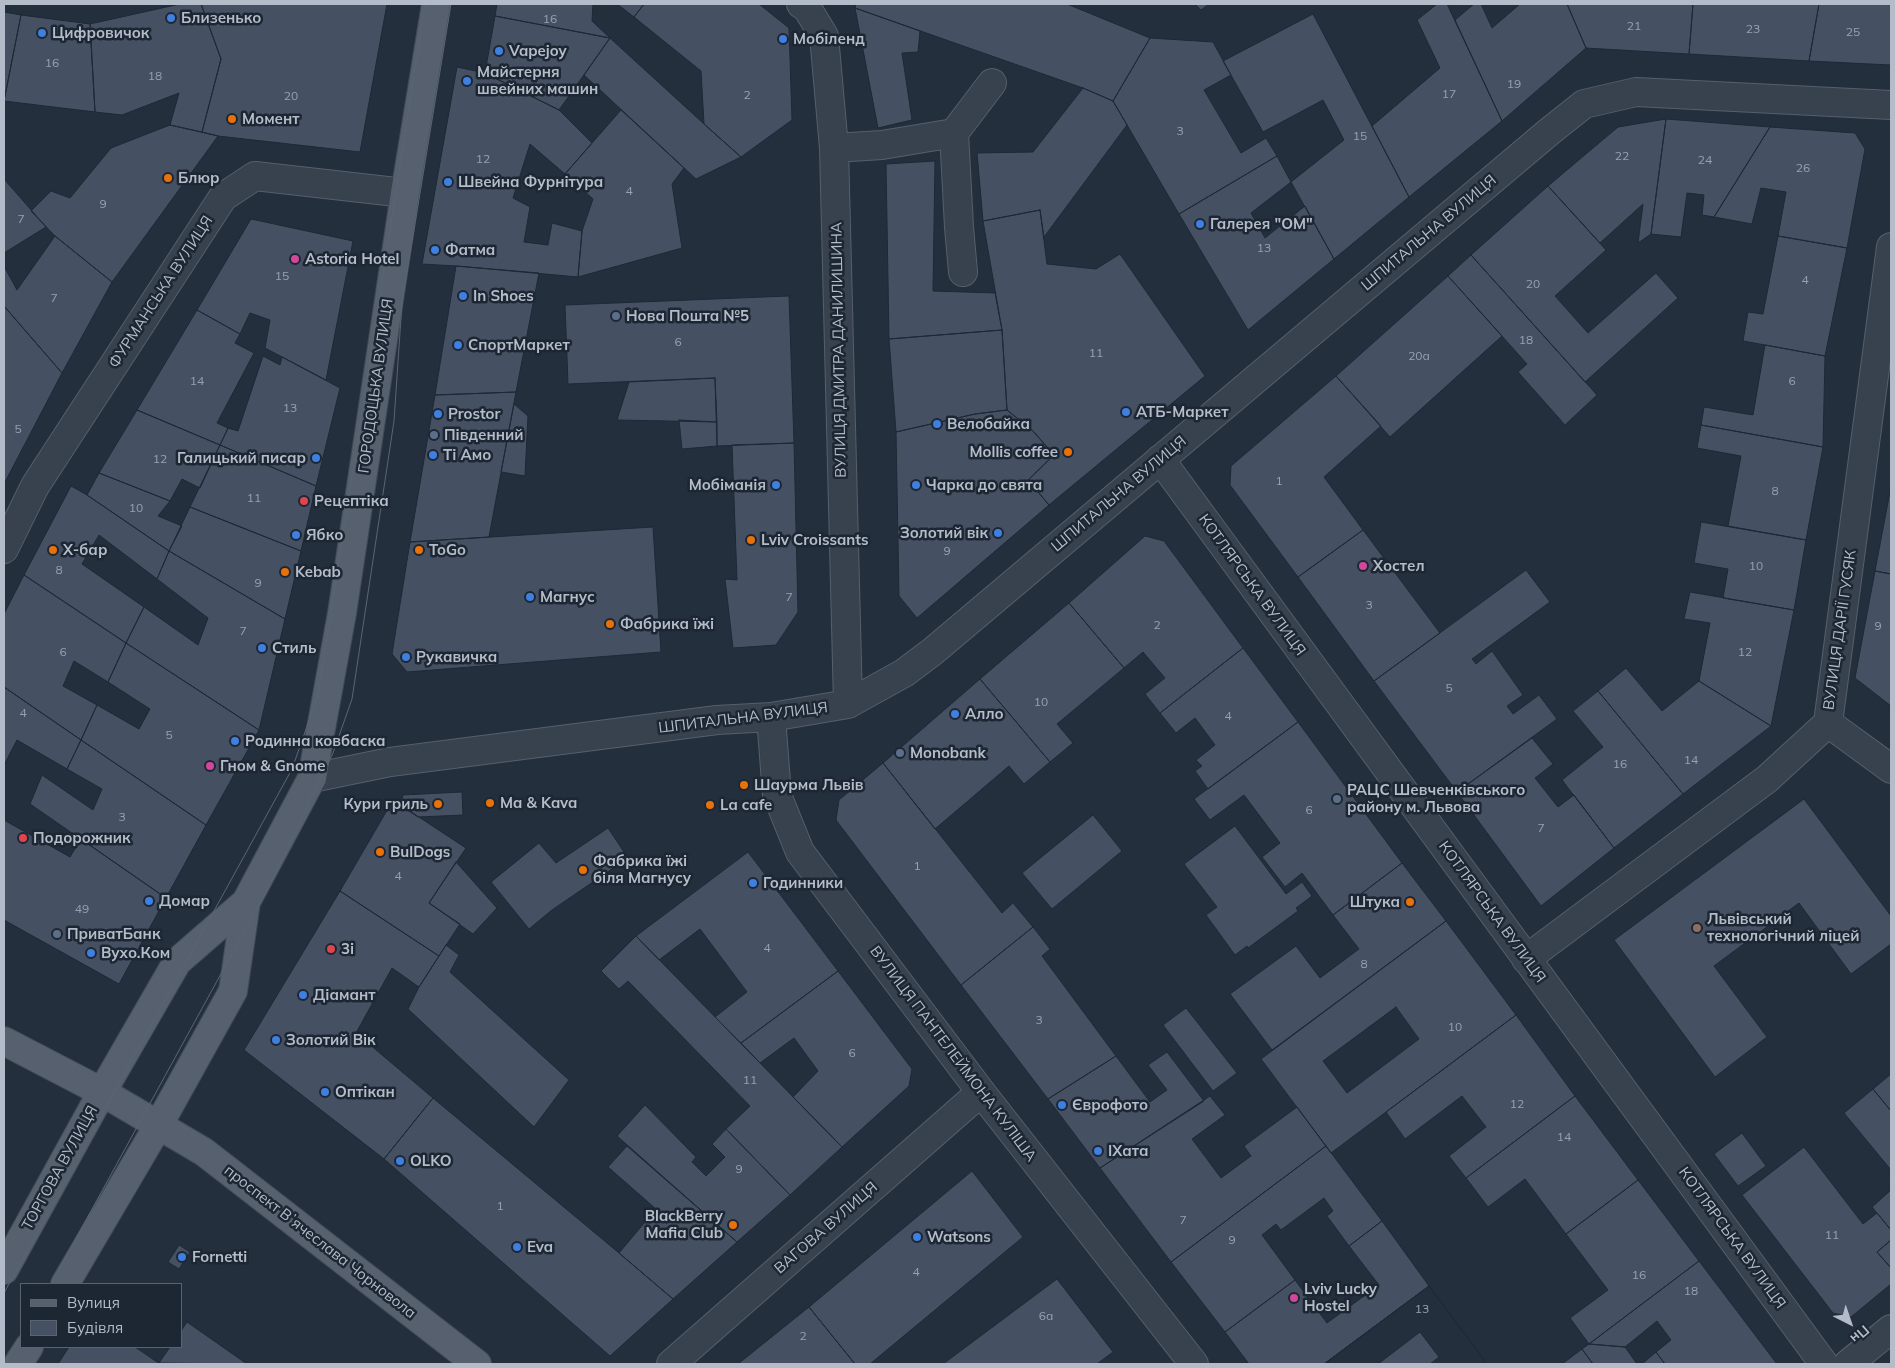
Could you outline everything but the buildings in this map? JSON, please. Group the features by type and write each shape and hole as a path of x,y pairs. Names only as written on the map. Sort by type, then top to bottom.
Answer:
{"main road":[{"name":"ГОРОДОЦЬКА ВУЛИЦЯ","path":"158,1126 233,991 246,902 312,778 342,613 404,193 436,4"},
{"name":"ГОРОДОЦЬКА ВУЛИЦЯ","path":"102,1092 178,962 246,902"},
{"name":"проспект Вʼячеслава Чорновола","path":"4,1041 102,1092 204,1152 477,1364"},
{"name":"ТОРГОВА ВУЛИЦЯ","path":"4,1270 102,1092"},
{"path":"66,1283 158,1126"},
{"path":"18,1364 28,1348"}],"street":[{"name":"ВУЛИЦЯ ДМИТРА ДАНИЛИШИНА","path":"801,4 806,8 824,36 834,148 848,704"},
{"path":"963,272 954,133 992,83"},
{"name":"ШПИТАЛЬНА ВУЛИЦЯ","path":"312,778 410,760 717,720 771,717 848,704 904,673 932,652 1542,137 1584,104 1636,92 1891,105"},
{"path":"834,148 882,145 954,133"},
{"name":"ФУРМАНСЬКА ВУЛИЦЯ","path":"4,549 35,486 223,197 255,176 404,193"},
{"name":"ВУЛИЦЯ ДАРІЇ ГУСЯК","path":"1526,959 1767,779 1828,723 1891,247"},
{"name":"КОТЛЯРСЬКА ВУЛИЦЯ","path":"1160,459 1824,1364"},
{"name":"ВУЛИЦЯ ПАНТЕЛЕЙМОНА КУЛІША","path":"771,717 776,795 800,852 981,1092 1194,1364"},
{"path":"1828,723 1891,769"},
{"name":"ВАГОВА ВУЛИЦЯ","path":"672,1364 981,1092"},
{"path":"1848,1364 1891,1329"}],"tram line":[{"path":"4,1293 292,769 318,695 425,4"},
{"path":"52,1283 268,888 333,753 352,699 394,421 402,303 451,4"},
{"path":"5,1364 20,1338"}],"place":[{"name":"Близенько","path":"171,18"},
{"name":"Цифровичок","path":"42,33"},
{"name":"Мобіленд","path":"783,39"},
{"name":"Vapejoy","path":"499,51"},
{"name":"Майстерня швейних машин","path":"467,81"},
{"name":"Момент","path":"232,119"},
{"name":"Блюр","path":"168,178"},
{"name":"Швейна Фурнітура","path":"448,182"},
{"name":"Галерея \"ОМ\"","path":"1200,224"},
{"name":"Фатма","path":"435,250"},
{"name":"Astoria Hotel","path":"295,259"},
{"name":"In Shoes","path":"463,296"},
{"name":"Нова Пошта №5","path":"616,316"},
{"name":"СпортМаркет","path":"458,345"},
{"name":"АТБ-Маркет","path":"1126,412"},
{"name":"Prostor","path":"438,414"},
{"name":"Велобайка","path":"937,424"},
{"name":"Південний","path":"434,435"},
{"name":"Mollis coffee","path":"1068,452"},
{"name":"Ті Амо","path":"433,455"},
{"name":"Галицький писар","path":"316,458"},
{"name":"Мобіманія","path":"776,485"},
{"name":"Чарка до свята","path":"916,485"},
{"name":"Рецептіка","path":"304,501"},
{"name":"Золотий вік","path":"998,533"},
{"name":"Ябко","path":"296,535"},
{"name":"Lviv Croissants","path":"751,540"},
{"name":"Х-бар","path":"53,550"},
{"name":"ToGo","path":"419,550"},
{"name":"Хостел","path":"1363,566"},
{"name":"Kebab","path":"285,572"},
{"name":"Магнус","path":"530,597"},
{"name":"Фабрика їжі","path":"610,624"},
{"name":"Стиль","path":"262,648"},
{"name":"Рукавичка","path":"406,657"},
{"name":"Алло","path":"955,714"},
{"name":"Родинна ковбаска","path":"235,741"},
{"name":"Monobank","path":"900,753"},
{"name":"Гном & Gnome","path":"210,766"},
{"name":"Шаурма Львів","path":"744,785"},
{"name":"РАЦС Шевченківського району м. Львова","path":"1337,799"},
{"name":"Ma & Kava","path":"490,803"},
{"name":"Кури гриль","path":"438,804"},
{"name":"La cafe","path":"710,805"},
{"name":"Подорожник","path":"23,838"},
{"name":"BulDogs","path":"380,852"},
{"name":"Фабрика їжі біля Магнусу","path":"583,870"},
{"name":"Годинники","path":"753,883"},
{"name":"Домар","path":"149,901"},
{"name":"Штука","path":"1410,902"},
{"name":"Львівський технологічний ліцей","path":"1697,928"},
{"name":"ПриватБанк","path":"57,934"},
{"name":"3і","path":"331,949"},
{"name":"Вухо.Ком","path":"91,953"},
{"name":"Діамант","path":"303,995"},
{"name":"Золотий Вік","path":"276,1040"},
{"name":"Оптікан","path":"325,1092"},
{"name":"Єврофото","path":"1062,1105"},
{"name":"ІХата","path":"1098,1151"},
{"name":"OLKO","path":"400,1161"},
{"name":"BlackBerry Mafia Club","path":"733,1225"},
{"name":"Watsons","path":"917,1237"},
{"name":"Eva","path":"517,1247"},
{"name":"Fornetti","path":"182,1257"},
{"name":"Lviv Lucky Hostel","path":"1294,1298"}]}
